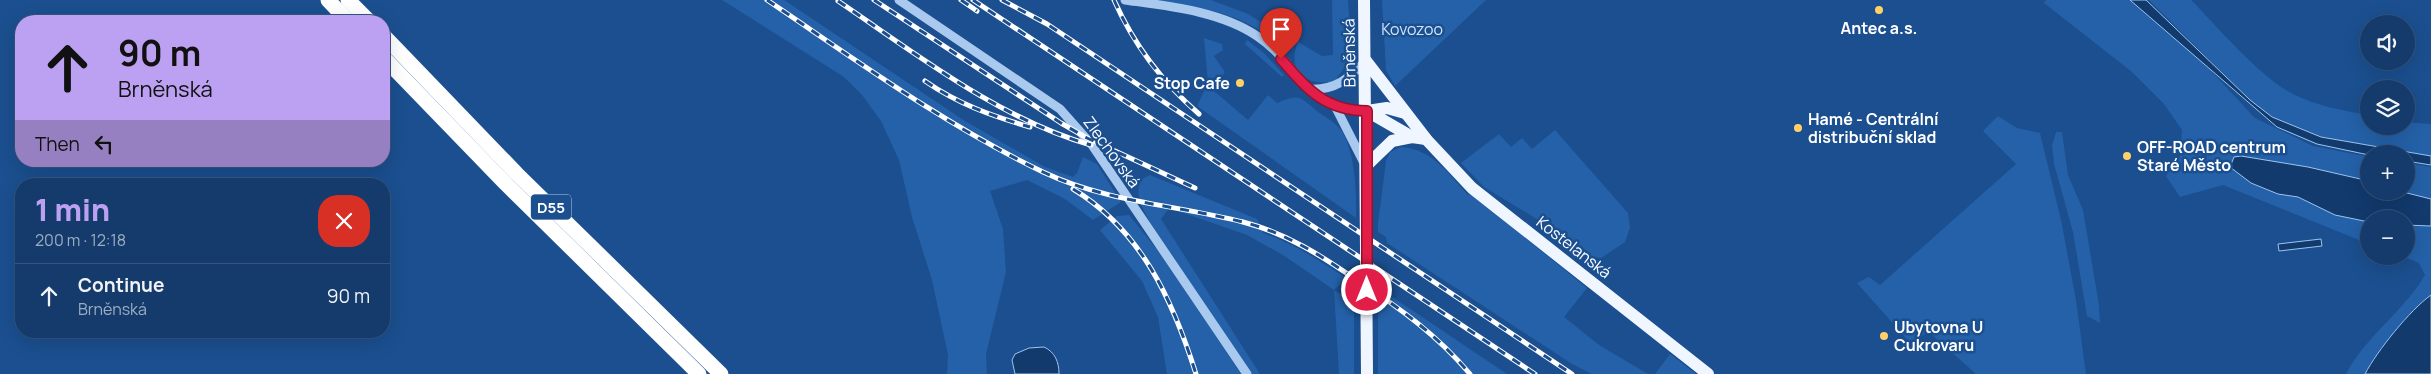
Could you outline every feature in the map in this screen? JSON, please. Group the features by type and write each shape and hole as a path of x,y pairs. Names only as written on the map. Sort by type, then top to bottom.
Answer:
{"highway":[{"path":"328,0 342,15"},
{"path":"348,0 363,15"},
{"name":"D55","path":"390,42 517,174 721,374"},
{"name":"D55","path":"390,64 506,184 699,374"}],"main road":[{"name":"Brněnská","path":"1364,0 1367,111 1367,374"},
{"name":"Kostelanská","path":"1366,61 1426,139 1475,191 1708,374"},
{"path":"1367,111 1386,108 1405,113"},
{"path":"1367,111 1412,138"},
{"path":"1366,166 1392,141 1412,138 1426,139"}],"street":[{"name":"Zlechovská","path":"899,0 1060,109 1077,126 1092,145 1247,374"},
{"path":"1125,0 1190,11 1246,30 1269,45 1308,89 1336,108 1349,129 1366,166"},
{"path":"1308,89 1326,89 1339,85 1366,61"},
{"path":"1336,108 1367,111"}],"green space":[{"path":"722,0 784,0 965,121 1045,167 1073,177 1077,173 1083,157 1097,164 1121,202 1093,220 1065,199 1027,180 990,191 1003,229 1006,272 986,354 987,374 947,374 948,355 932,280 912,217 899,160 881,121 862,95 844,77"},
{"path":"1157,0 1211,0 1248,14 1289,40 1285,43 1276,42 1256,28 1233,17"},
{"path":"1332,0 1348,0 1350,51 1343,70 1337,77 1339,80 1319,82 1303,76 1298,70 1295,62 1295,53 1298,42 1322,56 1333,55"},
{"name":"Kovozoo","path":"1382,0 1486,0 1395,86 1386,70"},
{"path":"2046,0 2145,0 2255,118 2313,146 2360,155 2360,200 2415,200 2415,164 2431,167 2431,295 2414,310 2395,332 2377,354 2365,374 2346,374 2354,360 2374,335 2407,300 2425,275 2419,263 2415,261 2415,210 2360,210 2360,240 2223,185 2180,197 2166,176 2180,156 2182,130 2164,104 2132,72 2044,3"},
{"path":"2149,0 2191,0 2254,65 2282,87 2312,102 2360,113 2360,135 2415,135 2415,123 2431,124 2431,156 2415,153 2415,145 2367,145 2321,137 2272,117 2250,100"},
{"path":"1204,38 1222,44 1223,50 1214,56 1225,72 1214,87 1214,91 1248,120 1268,95 1277,103 1290,98 1299,98 1333,122 1341,130 1346,139 1352,161 1356,218 1197,106 1208,83"},
{"path":"1247,40 1264,53 1284,75 1282,77 1245,44"},
{"path":"1998,116 2017,128 2040,133 2061,220 2076,300 2086,374 1976,374 1928,331 1912,345 1857,283 1869,277 1880,285 2016,164 1983,131"},
{"path":"1555,130 1628,213 1630,228 1625,242 1601,258 1592,257 1558,232 1484,187 1461,163 1499,134 1511,147 1522,138 1532,149"},
{"path":"2056,132 2062,132 2068,175 2083,210 2099,305 2100,323 2087,316 2073,232 2054,164 2052,145"},
{"path":"1401,147 1422,152 1439,164 1468,195 1471,194 1587,288 1564,317 1599,345 1648,374 1592,374 1572,364 1387,243 1386,237 1378,232 1386,161 1390,152"},
{"path":"1150,175 1257,219 1263,233 1296,247 1346,278 1334,290 1283,255 1247,235 1169,208 1161,219 1260,374 1252,374 1151,224 1140,202 1138,191 1142,179"},
{"path":"1129,215 1160,253 1241,374 1167,374 1158,317 1142,281 1100,230 1117,216"},
{"path":"1334,290 1354,302 1354,374 1339,374"},
{"path":"1388,294 1507,374 1378,374 1378,298 1388,304"},
{"path":"1670,354 1696,374 1655,374"}],"shaded area":[{"path":"2130,0 2146,0 2250,100 2272,117 2321,137 2367,145 2360,145 2360,153 2317,144 2277,127"},
{"path":"2415,153 2431,156 2431,165 2415,162"},
{"path":"2241,156 2308,167 2360,179 2360,200 2415,200 2415,195 2431,199 2431,226 2415,225 2415,210 2360,210 2360,220 2335,215 2298,197 2278,194 2251,183 2230,167 2234,157"},
{"path":"2321,239 2322,246 2279,251 2278,244"},
{"path":"2431,295 2431,374 2365,374 2377,354 2395,332 2414,310"},
{"path":"1044,347 1056,358 1059,374 1015,374 1012,360 1015,354 1029,348"}],"railway":[{"path":"767,0 936,113 1007,154 1043,172 1067,182 1116,197 1243,222 1274,232 1303,246 1374,291 1403,312 1445,347 1470,374"},
{"path":"874,0 1061,123 1087,138 1195,188"},
{"path":"961,0 977,11"},
{"path":"973,0 1535,374"},
{"path":"1002,0 1047,24 1572,374"},
{"path":"1114,0 1122,17 1150,62 1173,89 1199,114"},
{"path":"838,1 928,63 991,102 1023,119 1091,145"},
{"path":"925,81 950,96 976,108 1030,127"},
{"path":"1073,189 1097,206 1118,225 1152,270 1177,320 1196,374"}],"place":[{"name":"Antec a.s.","path":"1879,10"},
{"name":"Stop Cafe","path":"1240,83"},
{"name":"Hamé - Centrální distribuční sklad","path":"1798,128"},
{"name":"OFF-ROAD centrum Staré Město","path":"2127,156"},
{"name":"Ubytovna U Cukrovaru","path":"1884,336"}],"route":[{"path":"1281,59 1308,89 1321,99 1336,108 1351,111 1367,111 1367,290"}]}
